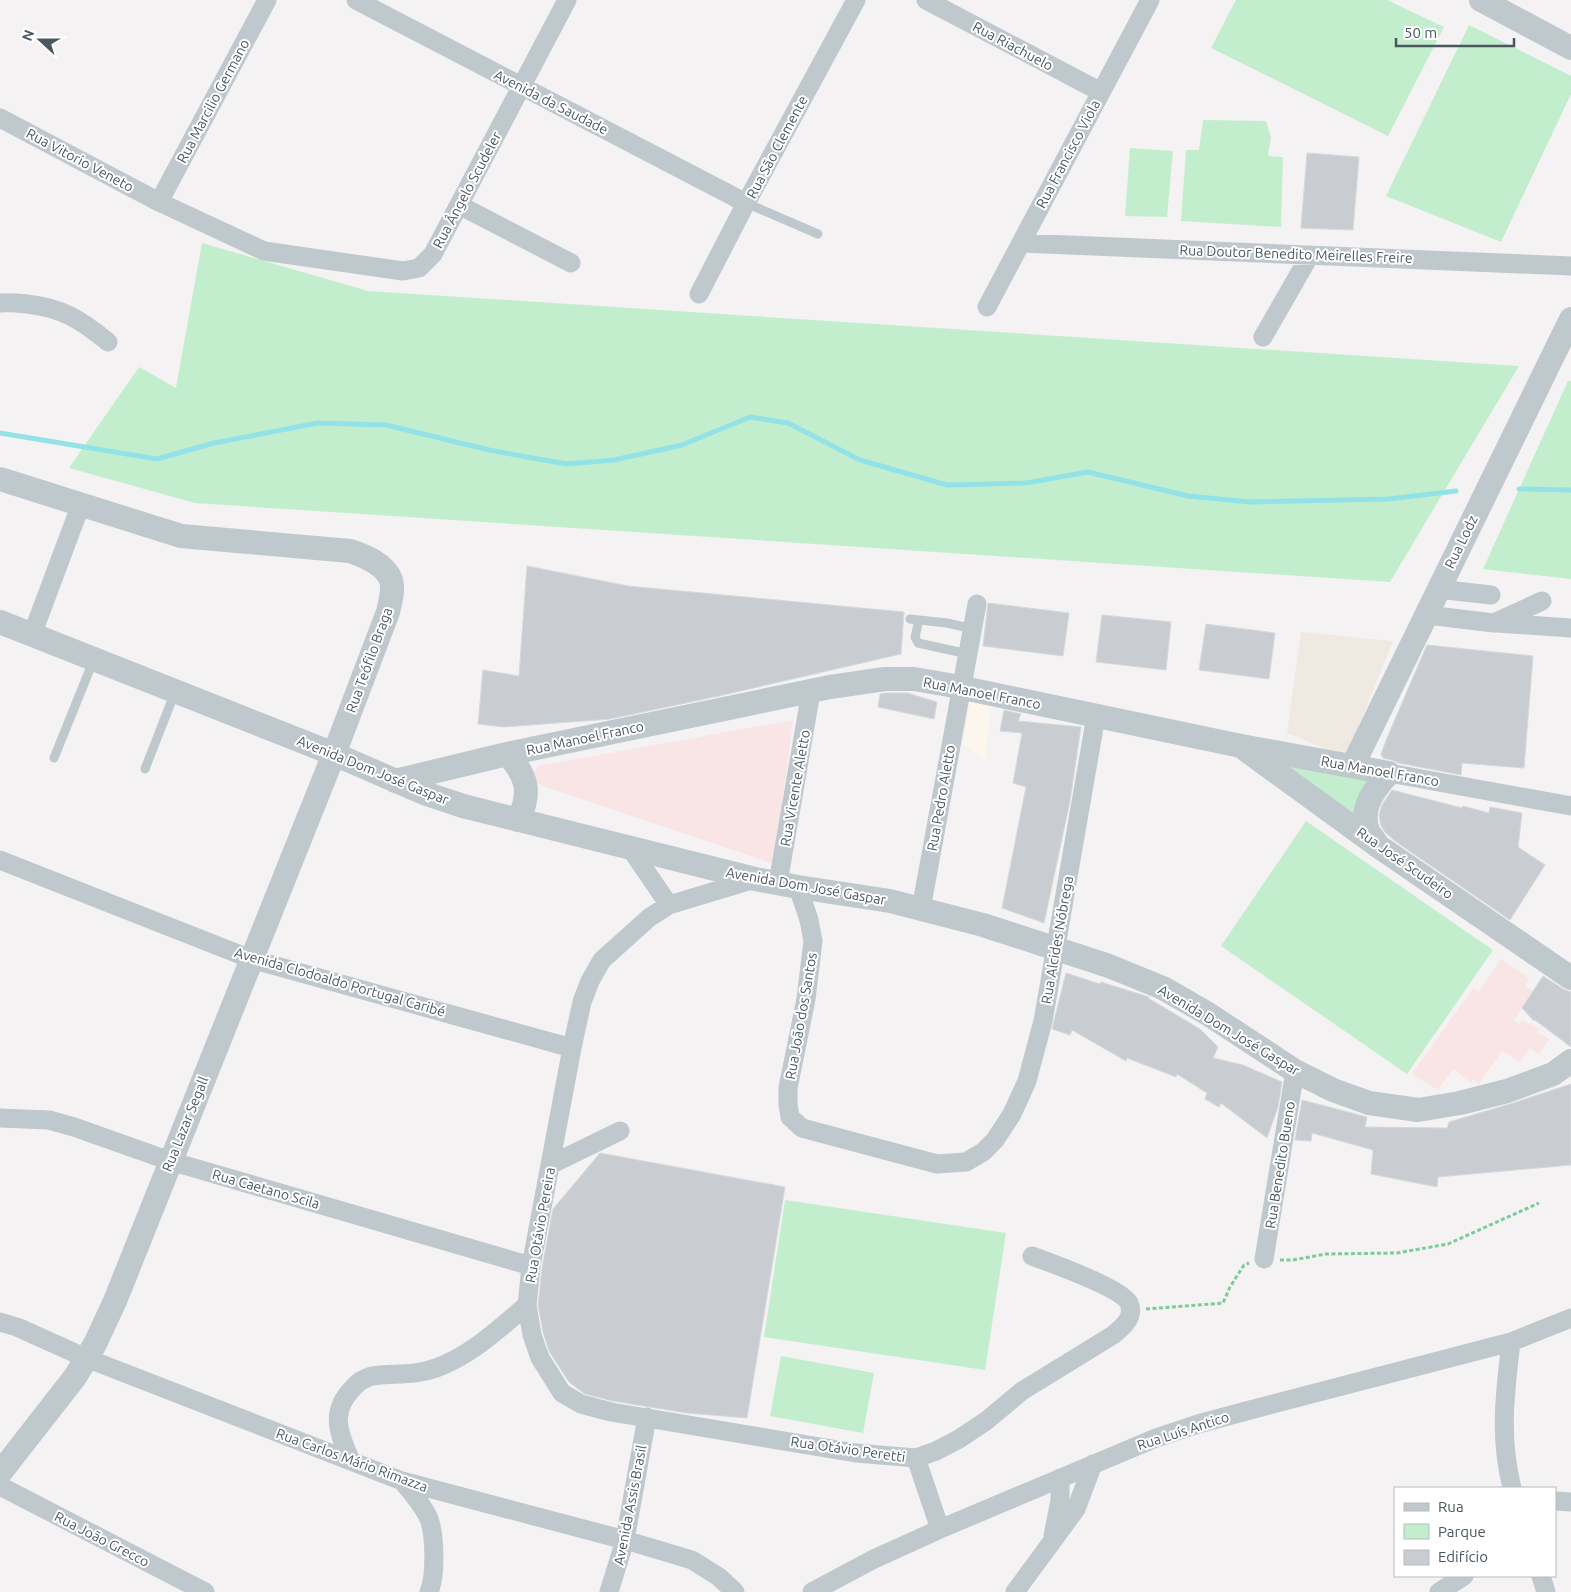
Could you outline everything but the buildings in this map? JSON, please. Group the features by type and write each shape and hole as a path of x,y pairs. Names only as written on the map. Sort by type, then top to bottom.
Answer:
{"street":[{"name":"Rua Marcilio Germano","path":"159,202 267,0"},
{"name":"Avenida da Saudade","path":"356,0 746,203"},
{"name":"Rua Ângelo Scudeler","path":"159,202 264,251 403,271 420,268 433,254 567,0"},
{"name":"Rua São Clemente","path":"699,294 856,0"},
{"name":"Rua Riachuelo","path":"926,0 1101,92"},
{"name":"Rua Francisco Viola","path":"987,307 1150,0"},
{"path":"1481,0 1569,42"},
{"name":"Rua Vitorio Veneto","path":"0,118 159,202"},
{"path":"458,205 571,263"},
{"name":"Rua Doutor Benedito Meirelles Freire","path":"1021,243 1571,266"},
{"path":"1263,337 1310,255"},
{"path":"0,303 8,302 42,306 67,313 90,327 108,342"},
{"name":"Rua Lodz","path":"1352,765 1571,319"},
{"path":"0,478 81,504 32,635"},
{"name":"Rua Teófilo Braga","path":"81,504 181,536 350,551 368,557 382,568 391,580 392,595 388,612 334,754"},
{"path":"1438,589 1491,596"},
{"path":"1494,622 1542,601"},
{"name":"Rua Pedro Aletto","path":"921,909 977,604"},
{"path":"1427,615 1571,628"},
{"name":"Avenida Dom José Gaspar","path":"0,622 334,754 424,793 463,806 755,879 890,901 983,925 1109,966 1163,988 1208,1014 1295,1071 1333,1090 1369,1103 1418,1110 1460,1103 1507,1092 1553,1074 1571,1061"},
{"name":"Rua Manoel Franco","path":"395,781 507,754 830,687 885,679 914,679 1241,746 1571,806"},
{"name":"Rua Vicente Aletto","path":"788,885 811,692"},
{"name":"Rua Alcides Nóbrega","path":"983,1152 995,1140 1012,1114 1027,1081 1043,1021 1096,716"},
{"name":"Rua José Scudeiro","path":"1241,746 1378,846 1571,978"},
{"name":"Rua Lazar Segall","path":"0,1473 74,1377 95,1344 115,1301 334,754"},
{"path":"507,754 520,768 525,783 526,801 518,820"},
{"path":"463,806 459,782 463,772 471,763"},
{"path":"1378,846 1368,831 1367,806 1379,783 1390,773"},
{"path":"630,848 669,905"},
{"name":"Avenida Clodoaldo Portugal Caribé","path":"0,860 251,959 572,1048"},
{"name":"Rua Otávio Pereira","path":"527,1305 531,1266 572,1048 582,1002 590,981 602,960 650,917 669,905 755,879"},
{"name":"Rua João dos Santos","path":"788,885 809,920 813,941 806,999 788,1088 790,1117 802,1128 936,1164 966,1162 983,1152"},
{"name":"Rua Benedito Bueno","path":"1264,1259 1295,1071"},
{"name":"Rua Caetano Scila","path":"0,1118 49,1120 170,1161 531,1266"},
{"path":"550,1165 620,1131"},
{"path":"1032,1256 1117,1292 1128,1302 1131,1311"},
{"path":"352,1461 340,1436 337,1424 340,1407 347,1394 357,1384 370,1376 411,1374 436,1368 460,1357 499,1329 527,1305"},
{"name":"Rua Otávio Peretti","path":"527,1305 532,1335 540,1358 562,1393 581,1404 611,1412 856,1453 916,1458 936,1451 959,1439 986,1421 1022,1391 1122,1328 1128,1320 1131,1311"},
{"name":"Rua Luís Antico","path":"812,1592 874,1559 940,1529 1156,1438 1198,1424 1511,1342 1571,1318"},
{"name":"Rua Carlos Mário Rimazza","path":"0,1322 17,1327 86,1358 297,1442 402,1481 625,1540 692,1560 718,1576 733,1591"},
{"path":"1511,1342 1503,1416 1504,1445 1512,1487"},
{"name":"Avenida Assis Brasil","path":"609,1592 625,1540 647,1417"},
{"path":"916,1458 940,1529"},
{"path":"1015,1592 1076,1509 1092,1464"},
{"path":"1051,1542 1060,1500 1060,1478"},
{"path":"402,1481 418,1500 429,1520 434,1565 429,1592"},
{"name":"Rua João Grecco","path":"0,1486 205,1592"},
{"path":"1556,1501 1571,1502"},
{"path":"1439,1592 1462,1577"},
{"path":"1541,1577 1546,1592"}],"lane":[{"path":"746,203 818,234"},
{"path":"968,654 918,643 915,638 914,619 972,628"},
{"path":"54,758 94,659"},
{"path":"145,769 175,691"}],"path":[{"path":"1131,1311 1223,1303 1230,1286 1244,1265 1264,1259 1293,1260 1326,1254 1397,1253 1448,1244 1539,1203"}],"shaded area":[{"path":"970,699 991,707 985,758 963,745"},
{"path":"793,720 774,864 546,787 535,781 533,775 538,766"},
{"path":"1501,959 1529,978 1525,986 1533,991 1514,1020 1519,1024 1522,1020 1539,1029 1537,1033 1550,1039 1539,1054 1530,1048 1520,1062 1502,1051 1479,1084 1473,1079 1471,1083 1453,1069 1438,1090 1412,1074 1474,987 1479,992"}],"green space":[{"path":"1236,0 1387,0 1444,27 1388,136 1211,48"},
{"path":"1469,25 1571,76 1571,94 1501,242 1386,196"},
{"path":"1203,120 1266,121 1271,137 1268,156 1283,157 1281,227 1181,221 1186,150 1199,150"},
{"path":"1130,148 1173,151 1167,217 1125,216"},
{"path":"202,243 368,291 1519,366 1390,582 195,503 69,468 139,367 176,388"},
{"path":"1568,381 1571,381 1571,579 1483,569"},
{"path":"1273,760 1375,775 1358,823"},
{"path":"1306,821 1493,950 1407,1074 1221,946"},
{"path":"785,1200 1006,1233 985,1370 764,1337"},
{"path":"781,1356 874,1373 863,1433 770,1416"}],"sand":[{"path":"1301,632 1393,641 1346,757 1287,733"}],"waterway":[{"path":"0,433 157,459 214,443 318,423 386,425 489,450 566,464 614,460 682,445 750,417 788,423 860,460 947,485 1026,483 1088,472 1188,496 1250,502 1388,499 1456,491"},
{"path":"1519,489 1571,490"}]}
